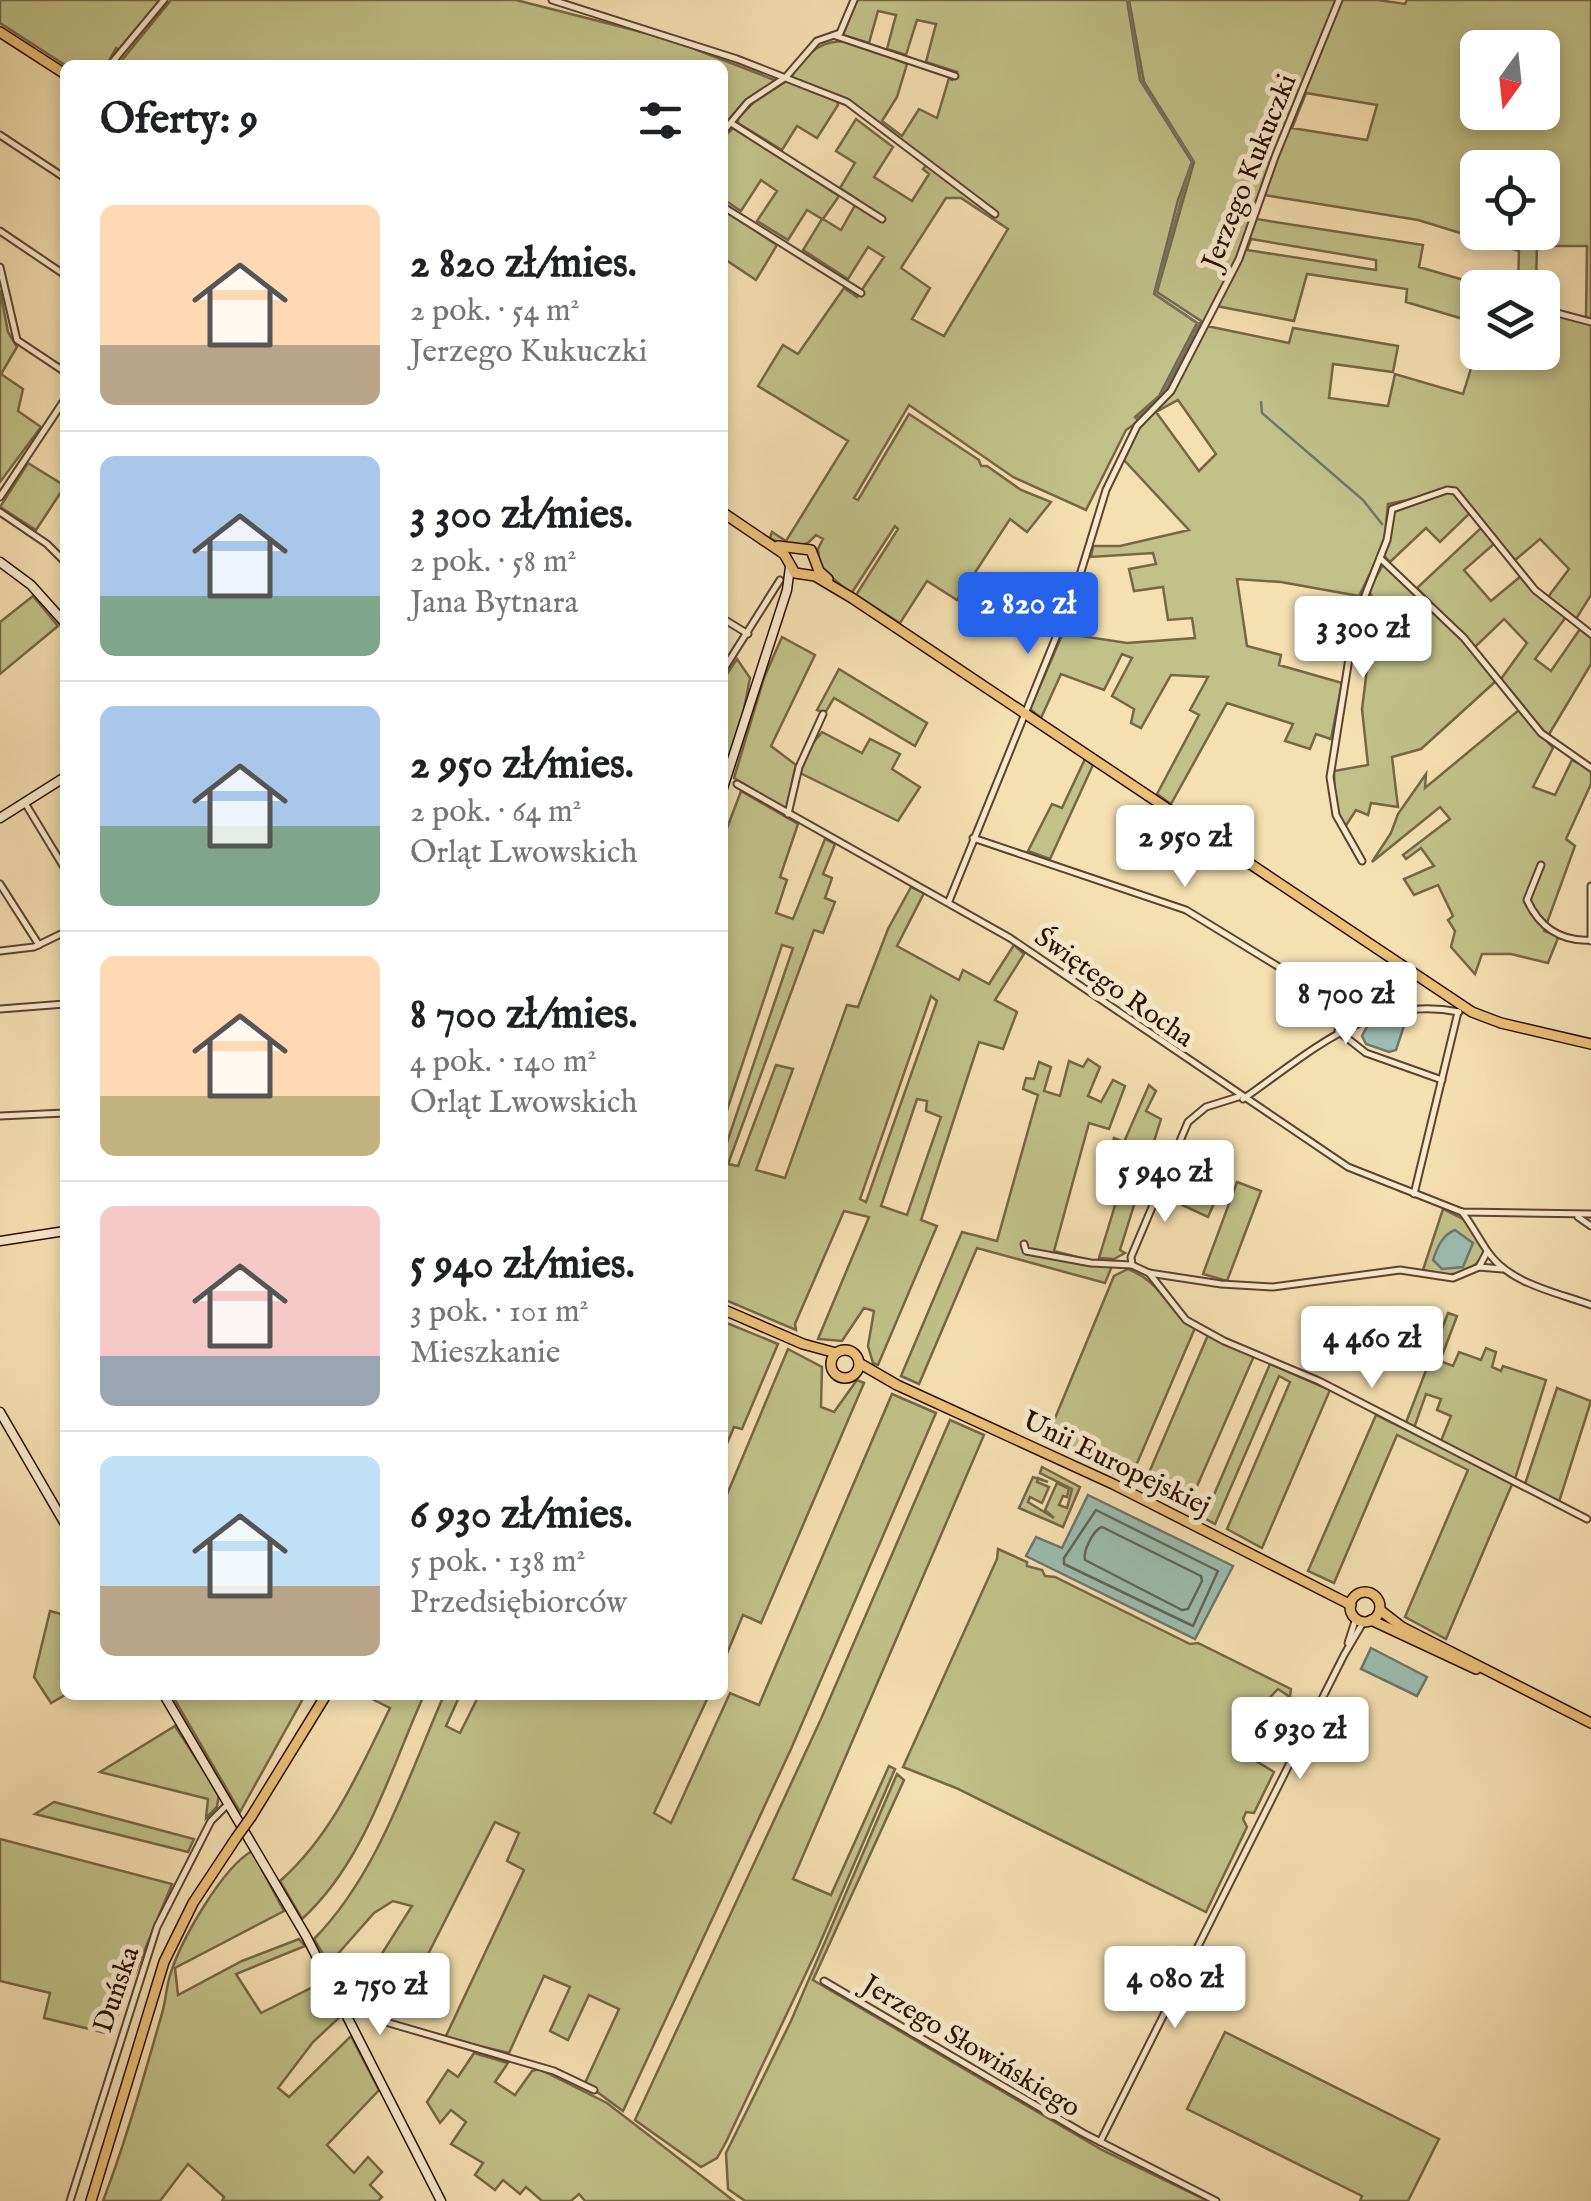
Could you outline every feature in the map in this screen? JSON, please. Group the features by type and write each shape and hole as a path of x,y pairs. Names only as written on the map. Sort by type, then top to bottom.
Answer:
{"main road":[{"path":"0,32 60,71"},
{"path":"728,516 766,541 790,566 849,596"},
{"path":"766,541 810,550 820,571 849,596 1460,1008 1492,1021 1591,1044"},
{"path":"790,566 797,548"},
{"path":"806,575 816,563"},
{"path":"728,1312 834,1358"},
{"path":"850,1350 859,1363 854,1374 840,1377 834,1372 834,1358 850,1350"},
{"name":"Unii Europejskiej","path":"859,1363 1314,1584 1353,1601 1362,1592 1373,1594 1380,1610"},
{"name":"Unii Europejskiej","path":"854,1374 898,1385"},
{"path":"1353,1601 1364,1620 1516,1686"},
{"path":"1364,1620 1380,1610 1402,1627 1591,1724"},
{"path":"91,2201 164,1962 193,1903 323,1700"}],"street":[{"path":"114,60 164,0"},
{"path":"552,0 652,30 847,102 995,214"},
{"path":"836,36 854,0"},
{"name":"Jerzego Kukuczki","path":"949,900 1076,588 1106,490 1137,426 1171,391 1239,259 1274,157 1339,0"},
{"path":"728,126 748,102 786,77 817,41 836,36 955,76"},
{"path":"730,124 882,220"},
{"path":"0,135 60,175"},
{"path":"728,210 861,293"},
{"path":"0,231 60,271"},
{"path":"0,266 17,340 60,369"},
{"path":"1560,314 1591,322"},
{"path":"0,496 60,406"},
{"path":"1362,861 1336,815 1329,785 1355,621 1389,535 1392,509 1447,490 1455,491 1535,590 1591,634"},
{"path":"0,512 60,558"},
{"path":"1380,558 1464,638 1541,732 1591,768"},
{"path":"0,562 60,618"},
{"path":"728,772 790,566"},
{"path":"780,608 795,582 806,575"},
{"path":"728,663 780,580"},
{"path":"728,622 748,634"},
{"path":"788,814 799,766 823,714"},
{"path":"0,818 60,781"},
{"name":"Świętego Rocha","path":"737,784 949,900 1076,980 1340,1164 1462,1212 1591,1214"},
{"path":"25,804 60,861"},
{"path":"973,838 1186,910 1362,1018"},
{"path":"1541,865 1527,900 1545,929 1591,940 1591,886"},
{"path":"0,884 39,946"},
{"path":"0,950 39,946 60,935"},
{"path":"0,1010 60,1004"},
{"path":"1132,1264 1130,1257 1192,1116 1206,1106 1241,1098 1362,1018 1412,1007 1460,1008 1414,1194"},
{"path":"1338,1031 1366,1054 1442,1080"},
{"path":"0,1116 60,1113"},
{"path":"1462,1212 1487,1252 1505,1270 1591,1305"},
{"path":"1575,1215 1591,1226"},
{"path":"0,1241 60,1232"},
{"path":"1024,1244 1026,1251 1076,1261 1132,1264 1149,1273 1273,1287 1400,1270 1454,1278 1478,1267 1505,1270"},
{"path":"1478,1267 1487,1252"},
{"path":"1149,1273 1186,1320 1319,1382 1588,1519"},
{"path":"0,1412 60,1515"},
{"path":"1100,2142 1364,1620"},
{"path":"167,1700 341,2002 441,2201"},
{"name":"Duńska","path":"70,2201 160,1920 212,1821 228,1804"},
{"name":"Jerzego Słowińskiego","path":"824,1981 1100,2142 1216,2201"},
{"path":"341,2002 415,2032 554,2071 594,2090"}],"green space":[{"path":"0,0 160,0 110,60 60,62 0,23"},
{"path":"171,0 516,0 669,39 723,60 122,60"},
{"path":"857,0 1127,0 1140,80 1192,162 1154,294 1197,323 1159,396 1135,417 1138,420 1165,393 1201,321 1157,292 1194,162 1144,82 1129,0 1378,0 1405,4 1407,0 1591,0 1591,595 1576,619 1548,597 1569,569 1540,539 1514,561 1456,490 1388,504 1384,545 1359,596 1281,582 1237,579 1247,646 1281,655 1279,665 1342,683 1331,739 1316,734 1310,749 1285,741 1293,724 1227,703 1171,804 1157,794 1199,715 1190,710 1208,677 1171,675 1141,728 1131,723 1134,709 1112,696 1132,658 1122,654 1104,690 1061,674 1041,718 1030,709 1066,626 1081,625 1081,636 1127,643 1195,638 1192,618 1168,620 1163,587 1134,591 1129,569 1156,564 1153,553 1091,557 1093,546 1120,546 1189,530 1124,460 1139,421 1126,430 1086,510 1013,477 909,405 854,498 858,500 909,414 979,460 981,466 987,466 1021,490 1051,502 1027,532 1010,519 957,600 927,581 900,623 856,595 898,529 895,526 851,594 820,567 818,549 823,539 816,535 808,543 789,548 770,538 772,532 786,541 848,441 758,386 783,345 798,354 844,288 857,297 884,257 868,247 848,279 803,250 822,219 807,210 788,240 757,221 777,191 761,180 741,211 728,202 728,133 733,128 839,196 823,219 841,230 858,200 840,188 855,163 836,151 856,119 893,147 874,177 912,201 929,174 923,169 927,164 850,102 791,77 816,48 829,43 856,44 907,64 897,97 882,121 902,136 919,109 937,118 949,78 952,80 957,72 926,62 936,24 917,20 906,55 887,49 896,15 878,11 869,43 843,35","holes":["1306,93 1377,105 1367,140 1292,128","946,198 961,198 1008,229 944,336 912,319 930,288 901,268","1251,239 1376,260 1376,270 1247,250","1178,400 1216,454 1199,471 1156,412"]},
{"path":"728,62 777,81 743,103 728,122"},
{"path":"788,80 837,101 838,105 817,138 797,126 782,150 738,123 738,118"},
{"path":"728,213 777,245 756,280 728,261"},
{"path":"1516,250 1537,250 1536,270 1518,270 1519,251"},
{"path":"0,290 8,332 17,347 1,374 23,389 18,411 41,427 0,482"},
{"path":"28,463 60,483 60,494 36,530 0,507"},
{"path":"1448,492 1456,493 1471,512 1440,542 1426,528 1390,562 1384,556 1394,512"},
{"path":"1482,527 1495,543 1464,570 1491,601 1521,576 1566,617 1535,659 1551,671 1580,629 1591,638 1591,664 1548,736 1501,679 1527,643 1504,619 1474,648 1417,588"},
{"path":"1384,563 1466,644 1496,681 1421,749 1392,757 1398,807 1371,803 1368,815 1356,810 1345,827 1335,808 1334,771 1368,765 1362,709 1367,669 1352,652 1356,627 1363,613 1388,642 1399,631 1368,591"},
{"path":"33,596 58,626 0,674 0,622"},
{"path":"782,637 815,655 771,746 796,765 786,810 734,778 764,678"},
{"path":"737,659 750,678 728,762 728,672"},
{"path":"839,669 927,723 915,746 834,698 825,713 817,710"},
{"path":"1519,710 1553,748 1533,787 1555,795 1572,760 1591,770 1591,784 1566,839 1575,846 1544,931 1572,940 1558,938 1548,963 1511,954 1482,954 1475,974 1451,947 1455,931 1448,920 1453,916 1438,885 1414,895 1404,879 1434,866 1421,848 1406,859 1403,855 1450,819 1440,807 1372,862 1426,774 1425,788"},
{"path":"822,732 862,753 870,739 900,754 892,769 920,787 898,821 800,773 810,747"},
{"path":"1085,759 1093,765 1050,859 1028,851 1052,804 1062,808"},
{"path":"741,791 798,824 780,877 787,880 776,913 793,919 825,839 835,844 823,874 832,878 825,898 835,902 823,933 814,930 728,1164 728,1139 793,948 782,945 728,1107 728,826"},
{"path":"911,887 924,893 897,946 959,980 963,970 989,984 1014,945 1024,954 995,1000 1017,1012 1003,1049 979,1042 921,1220 937,1226 878,1365 873,1363 868,1346 874,1311 864,1308 842,1341 818,1339 869,1217 844,1211 795,1324 796,1330 728,1301 728,1164 738,1166 776,1065 793,1069 756,1170 785,1178 847,1005 858,1007 888,929","holes":["931,996 937,1001 866,1202 860,1199","917,1099 927,1101 926,1111 941,1117 907,1215 881,1206"]},
{"path":"1088,1059 1100,1067 1088,1096 1101,1102 1113,1080 1125,1086 1109,1129 1089,1123 1054,1251 1112,1266 1105,1283 977,1248 919,1384 901,1376 962,1232 997,1241 1038,1095 1023,1089 1026,1078 1034,1079 1039,1062 1051,1067 1044,1091 1060,1096 1069,1061 1083,1067"},
{"path":"1149,1085 1156,1091 1146,1111 1161,1119 1120,1250 1125,1253 1114,1259 1099,1258 1126,1169 1115,1165 1112,1174 1105,1172 1114,1138 1124,1142"},
{"path":"1199,1169 1224,1181 1208,1217 1182,1205"},
{"path":"1237,1182 1261,1191 1227,1281 1203,1274"},
{"path":"1443,1209 1467,1221 1484,1250 1474,1266 1459,1273 1423,1270"},
{"path":"1128,1269 1150,1282 1195,1328 1129,1482 1046,1440 1114,1276"},
{"path":"1448,1313 1457,1316 1440,1361 1453,1366 1459,1352 1481,1360 1486,1348 1496,1352 1492,1367 1501,1371 1503,1366 1546,1380 1515,1479 1441,1441 1451,1416 1437,1410 1441,1399 1426,1394 1414,1428 1405,1425"},
{"path":"728,1323 778,1344 742,1429 734,1427 728,1441"},
{"path":"1208,1335 1254,1356 1187,1509 1142,1489"},
{"path":"788,1349 822,1367 821,1407 834,1412 857,1380 864,1383 761,1623 743,1615 728,1651 728,1492"},
{"path":"1270,1364 1330,1390 1262,1548 1227,1529 1290,1382 1279,1376 1215,1524 1204,1518"},
{"path":"1557,1388 1591,1401 1559,1502 1525,1484"},
{"path":"892,1394 936,1413 791,1749 623,2111 585,2083 619,2009 589,1995 568,2040 550,2031 570,1987 544,1976 509,2053 445,2038 524,1870 507,1861 519,1833 495,1822 420,1970 398,1959 384,1983 369,1974 412,1906 393,1901 374,1913 329,1964 314,1939 374,1855 442,1700 458,1700 446,1726 460,1733 476,1700 707,1700 654,1813 671,1823 730,1693 759,1705"},
{"path":"1376,1415 1513,1482 1446,1639 1405,1617 1468,1470 1397,1435 1334,1583 1308,1571"},
{"path":"950,1420 984,1435 793,1879 831,1895 889,1766 895,1769 817,1950 726,2142 717,2158 701,2167 635,2120 821,1719"},
{"path":"1042,1467 1080,1487 1063,1527 1019,1508 1033,1477 1037,1482 1049,1487 1042,1503 1030,1497 1028,1502 1054,1518 1045,1510 1057,1483 1069,1489 1059,1505 1067,1508 1072,1489 1040,1473"},
{"path":"998,1549 1042,1570 1045,1576 1055,1577 1291,1689 1290,1697 1278,1689 1257,1711 1243,1753 1274,1772 1254,1813 1246,1812 1243,1819 1247,1827 1206,1912 956,1788 903,1767 997,1559"},
{"path":"50,1611 60,1614 60,1698 51,1703 34,1677"},
{"path":"175,1700 302,1700 240,1812"},
{"path":"374,1700 422,1700 359,1843 324,1896 302,1919 280,1881 330,1822 390,1708"},
{"path":"175,1726 219,1794 217,1807 206,1818 208,1799 100,1772"},
{"path":"897,1774 904,1780 813,1980 1102,2150 1208,2201 745,2201 728,2189 726,2153 791,2021"},
{"path":"54,1802 194,1839 188,1852 35,1814"},
{"path":"0,1839 172,1884 110,2034 44,2018 50,1993 0,1981"},
{"path":"252,1851 284,1911 175,1968 178,1995 242,1961 299,1939 305,1946 236,1974 261,2013 325,1981 341,2016 313,2042 278,2088 289,2097 351,2036 379,2090 327,2145 354,2173 368,2157 382,2172 370,2185 382,2197 378,2201 222,2201 224,2197 188,2164 160,2201 103,2201 134,2110 176,1958 216,1888"},
{"path":"1225,2032 1439,2139 1408,2201 1360,2201 1362,2196 1187,2109"},
{"path":"474,2053 508,2063 495,2082 515,2095 532,2071 539,2069 607,2103 734,2201 585,2201 579,2194 571,2201 542,2201 526,2187 520,2194 503,2180 495,2190 475,2175 483,2163 451,2144 466,2122 451,2110 440,2123 427,2102 448,2070 458,2077"}],"water":[{"path":"1389,1014 1401,1015 1404,1026 1396,1050 1389,1052 1366,1044 1362,1036 1369,1023"},
{"path":"1455,1230 1473,1243 1463,1267 1442,1269 1433,1260 1443,1239"},
{"path":"1088,1495 1233,1566 1195,1639 1026,1556 1036,1537 1062,1548"},
{"path":"1371,1648 1427,1677 1417,1696 1361,1669"}],"waterway":[{"path":"1128,0 1141,80 1192,160 1155,294 1199,324 1160,397 1137,418"},
{"path":"1261,402 1262,413 1363,500 1382,524"}]}
